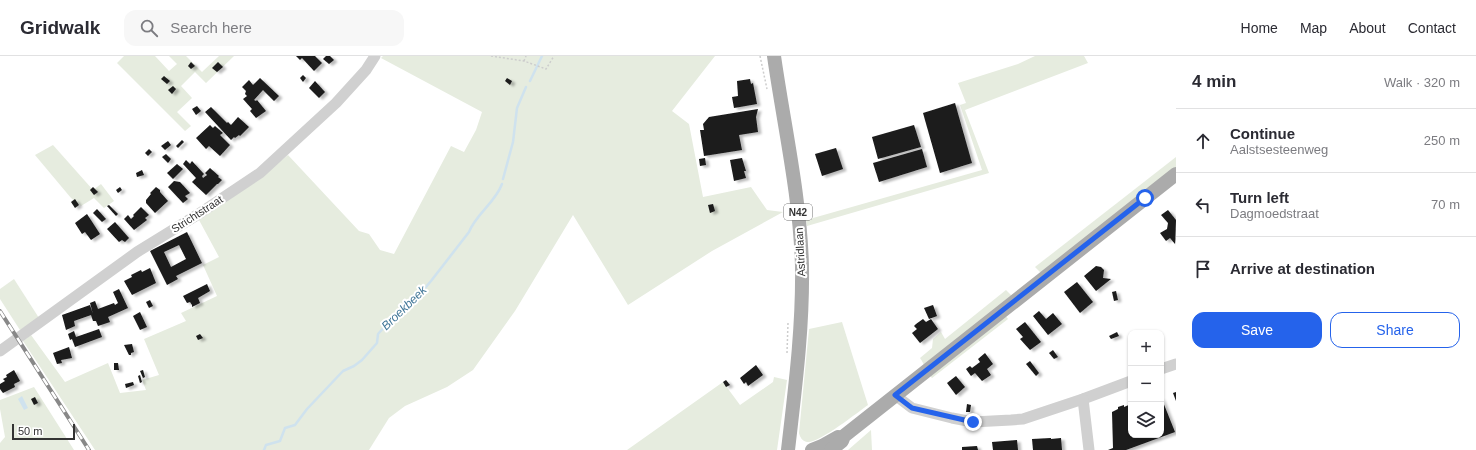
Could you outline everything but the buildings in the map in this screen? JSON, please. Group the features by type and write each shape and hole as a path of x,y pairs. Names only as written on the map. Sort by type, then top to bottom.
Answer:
{"main road":[{"name":"Astridlaan","path":"774,56 796,195 802,266 801,312 797,370 788,450"},
{"path":"831,450 842,441 844,436 895,395 1176,174"},
{"path":"812,450 838,437 844,436"}],"street":[{"name":"Strichtstraat","path":"0,351 137,252 197,216 260,173 336,103 366,70 375,56"},
{"path":"1164,368 1176,364"},
{"path":"895,395 912,408 973,422 1023,419 1128,382"},
{"path":"1083,399 1089,450"}],"path":[{"path":"491,56 524,61 546,70 554,56"},
{"path":"524,61 526,56"},
{"path":"760,56 767,89"},
{"path":"786,350 789,321"}],"shaded area":[{"path":"124,56 155,56 169,71 177,64 169,56 186,56 202,72 219,56 234,56 206,83 195,72 181,86 192,98 177,112 191,126 185,131 117,63"},
{"path":"383,56 715,56 672,111 689,124 703,197 751,187 767,210 783,212 712,251 628,305 573,215 515,311 473,370 447,387 405,406 389,418 369,450 95,450 23,341 31,335 65,382 108,363 120,393 146,390 142,380 159,375 144,339 186,321 181,313 217,296 203,265 219,257 199,220 258,179 288,155 359,231 369,234 380,250 394,254 451,146 464,152 476,130 482,112 381,58"},
{"path":"1035,56 1084,56 1088,63 965,110 989,173 807,226 806,220 982,170 960,105 966,103 958,83 1018,64"},
{"path":"53,145 93,190 101,184 114,201 104,208 94,198 81,206 71,198 35,155"},
{"path":"1176,157 1176,168 1042,274 1035,267"},
{"path":"14,279 39,318 20,330 0,299 0,289"},
{"path":"1006,290 1013,297 1000,308 1008,319 932,378 920,358 932,348 933,339 941,332 945,339"},
{"path":"842,322 868,405 820,438 807,442 802,439 799,433 809,329"},
{"path":"774,377 787,380 777,450 627,450 723,382 740,405 773,382"},
{"path":"34,387 74,450 0,450 0,443 5,437 0,409 0,400"},
{"path":"871,430 872,450 848,450"}],"water":[{"path":"22,396 28,408 24,410 18,399"}],"waterway":[{"name":"Broekbeek","path":"530,81 542,56"},
{"name":"Broekbeek","path":"503,179 513,142 517,108 526,87"},
{"name":"Broekbeek","path":"264,450 266,445 280,441 285,428 295,425 307,409 343,371 362,360 377,343 378,334 403,306 413,302 431,281 495,197 502,184"}],"railway":[{"path":"0,311 89,450"}],"route":[{"path":"973,422 912,408 895,395 1145,198"}]}
